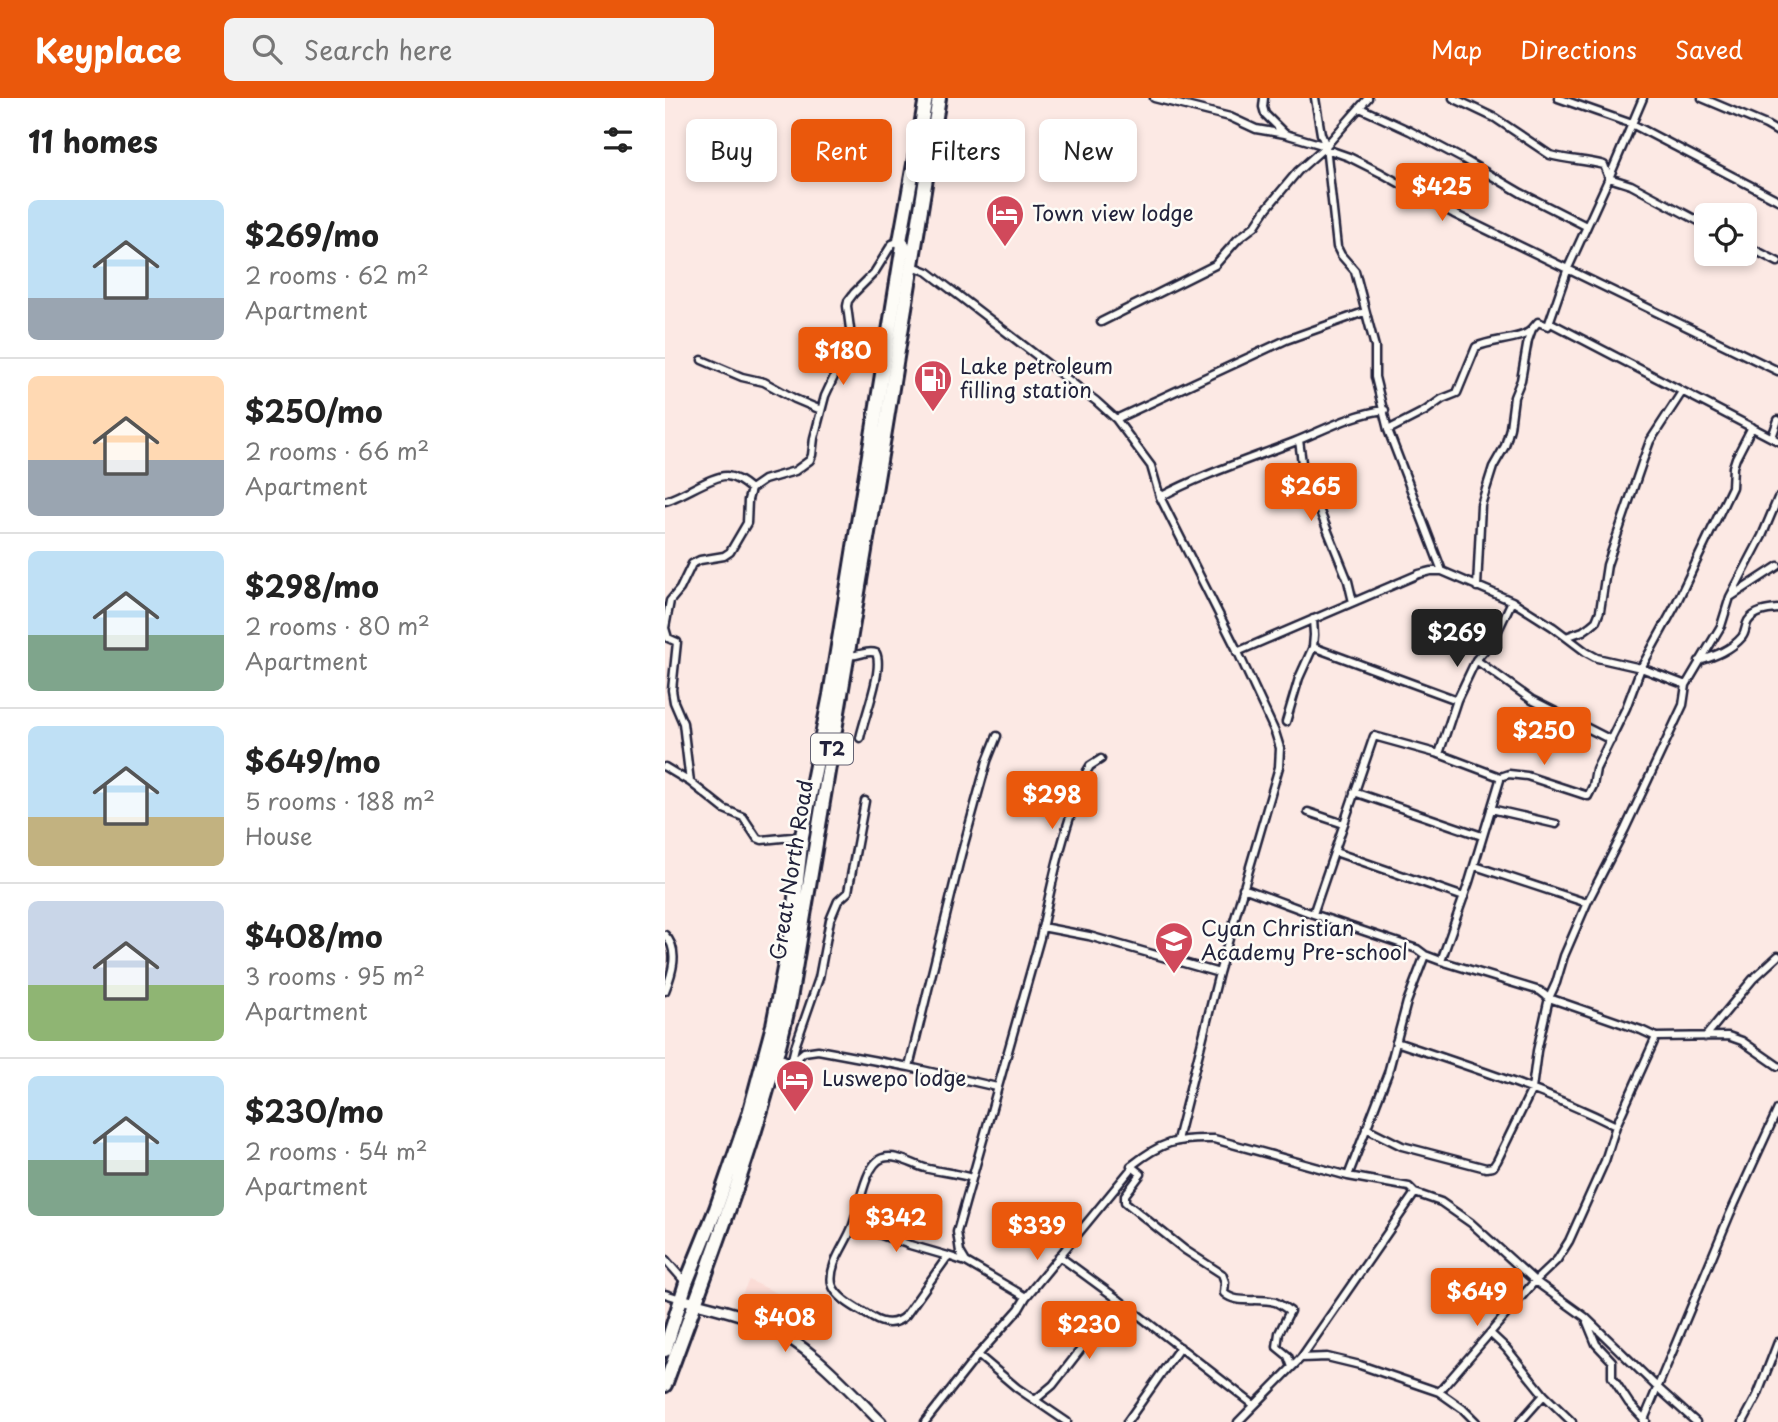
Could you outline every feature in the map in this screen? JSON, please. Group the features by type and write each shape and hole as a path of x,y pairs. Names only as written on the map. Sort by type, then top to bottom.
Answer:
{"highway":[{"name":"Great North Road","path":"665,1385 754,1133 795,973 886,425 906,264 900,240 926,98"},
{"name":"Great North Road","path":"665,1350 686,1283 744,1128 766,1055 791,933 802,836 830,695 906,264 939,98"}],"main road":[{"path":"681,1299 735,1313 766,1325 793,1341 825,1365 881,1422"}],"street":[{"path":"1154,98 1230,117 1257,129 1285,134 1349,157 1454,214 1778,371"},
{"path":"1264,98 1265,114 1285,134"},
{"path":"1315,98 1331,181 1338,247 1341,255 1355,271 1375,347 1375,377 1388,429 1442,571"},
{"path":"1101,321 1215,265 1238,239 1255,226 1298,171 1325,148 1369,98"},
{"path":"1453,98 1495,118 1551,155 1604,165 1609,178 1631,186 1694,219"},
{"path":"1558,98 1632,124 1778,200"},
{"path":"1548,326 1567,268 1643,98"},
{"path":"1702,98 1778,132"},
{"path":"1360,108 1431,142 1586,226"},
{"path":"690,782 683,723 672,690 677,642 666,633 667,599 680,589 692,564 730,552 747,523 751,489 764,480 795,471 810,460 821,410 845,351 850,329 848,301 874,273 892,244 900,240"},
{"path":"1757,251 1778,262"},
{"path":"906,264 927,272 1117,419 1151,466 1160,497 1237,652 1280,748 1279,767 1219,972 1177,1140"},
{"path":"1117,419 1286,340 1364,312"},
{"path":"1538,321 1548,326"},
{"path":"1388,429 1457,393 1476,347 1496,340 1526,335 1538,321"},
{"path":"1477,587 1481,505 1493,467 1505,446 1528,340 1538,321"},
{"path":"1548,326 1552,323 1775,439 1778,419"},
{"path":"702,360 764,383 821,410"},
{"path":"1566,637 1583,631 1596,621 1610,557 1650,441 1682,392"},
{"path":"1160,497 1345,420 1368,412 1385,410"},
{"path":"1313,914 1374,736 1439,754 1500,777 1509,774 1527,776 1588,796 1596,769 1626,708 1641,668 1675,606 1732,487 1736,458 1752,427"},
{"path":"1299,440 1304,472 1348,581 1353,602"},
{"path":"665,501 723,475 739,480 751,489"},
{"path":"1366,1128 1402,1146 1493,1167 1532,1088 1549,998 1564,956 1683,705 1686,685 1721,625 1730,597 1762,536 1778,498"},
{"path":"1730,597 1778,566"},
{"path":"1237,652 1419,574 1442,571 1512,601 1597,658 1641,668 1686,685"},
{"path":"1439,754 1457,700 1476,660 1494,639 1512,601"},
{"path":"1699,661 1719,655 1731,646 1744,635 1748,621 1762,610 1778,609"},
{"path":"1286,722 1299,678 1313,647 1313,619"},
{"path":"1313,647 1457,700"},
{"path":"847,655 854,657 869,651 879,656 879,668 860,738"},
{"path":"1476,660 1532,700 1611,740"},
{"path":"909,1067 961,855 997,736"},
{"path":"966,1262 960,1252 957,1232 1042,927 1057,863 1084,776 1090,766 1101,759"},
{"path":"665,767 690,782 724,809 743,817 757,838 762,840 802,836"},
{"path":"1441,961 1475,866 1500,777"},
{"path":"1354,792 1482,836"},
{"path":"791,1063 819,978 830,920 838,901 848,892 865,801"},
{"path":"1491,809 1556,824"},
{"path":"1308,811 1344,824"},
{"path":"1335,852 1464,897"},
{"path":"1475,866 1587,903"},
{"path":"1243,888 1417,948 1425,955 1441,961 1540,991 1549,998 1656,1037 1728,1036 1742,1041 1778,1066"},
{"path":"1042,927 1089,936 1219,972"},
{"path":"665,935 671,942 673,963 665,991"},
{"path":"1348,1176 1388,1073 1408,1002 1425,955"},
{"path":"1705,1037 1753,979 1778,956"},
{"path":"1439,1392 1535,1281 1557,1260 1569,1241 1656,1037"},
{"path":"1396,1042 1532,1088 1616,1126"},
{"path":"791,1063 804,1052 818,1050 997,1087"},
{"path":"775,1059 791,1063"},
{"path":"1645,1421 1730,1214 1778,1109"},
{"path":"925,1422 1117,1188 1131,1166 1157,1147 1177,1140 1214,1139 1348,1176 1409,1187 1415,1193 1441,1202 1471,1223 1535,1281 1585,1317 1696,1422"},
{"path":"947,1256 901,1320 893,1323 880,1321 838,1296 832,1282 833,1269 853,1225 861,1193 879,1159 892,1157 925,1168 972,1178"},
{"path":"1131,1166 1140,1174 1125,1195 1125,1202 1185,1250 1222,1274 1226,1295 1232,1299 1275,1303 1290,1311 1279,1333 1277,1346 1288,1356 1292,1367"},
{"path":"1238,1422 1301,1358 1415,1193"},
{"path":"853,1225 966,1262 1026,1297"},
{"path":"1059,1256 1254,1405"},
{"path":"665,1259 686,1283"},
{"path":"665,1294 681,1299"},
{"path":"1035,1401 1052,1385 1119,1300"},
{"path":"1585,1317 1596,1343 1612,1362 1612,1377 1645,1421"},
{"path":"1490,1333 1506,1348 1544,1395 1572,1422"},
{"path":"1743,1422 1757,1396 1778,1342"},
{"path":"1127,1422 1180,1347"},
{"path":"978,1355 1017,1388 1067,1422"},
{"path":"1301,1358 1327,1357 1360,1365 1439,1392 1476,1422"},
{"path":"1520,1422 1544,1395"}],"shaded area":[{"path":"749,1280 815,1311 802,1337 736,1306"}],"place":[{"name":"Town view lodge","path":"1005,248"},
{"name":"Lake petroleum filling station","path":"933,413"},
{"name":"Cyan Christian Academy Pre-school","path":"1174,975"},
{"name":"Luswepo lodge","path":"795,1113"}]}
